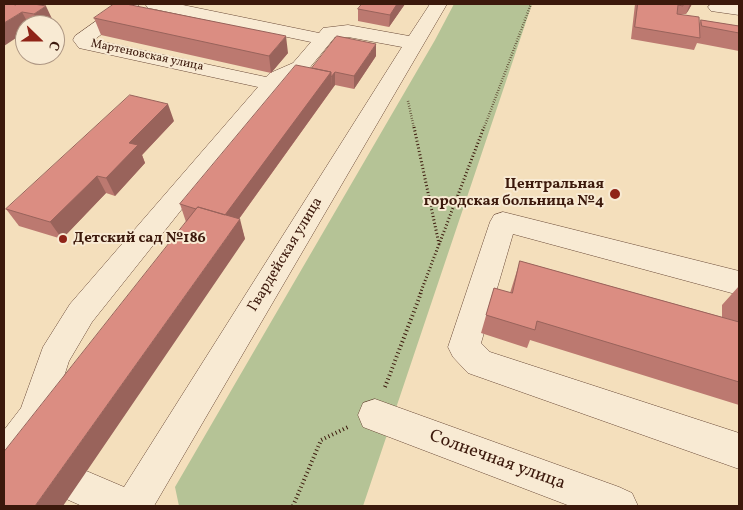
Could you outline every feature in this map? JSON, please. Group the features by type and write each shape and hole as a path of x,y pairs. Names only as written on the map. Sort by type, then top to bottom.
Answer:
{"street":[{"name":"Мартеновская улица","path":"131,4 82,40 86,44 272,84"},
{"path":"154,4 323,39"},
{"name":"Гвардейская улица","path":"133,506 438,4"},
{"path":"717,6 739,10"},
{"path":"13,456 35,416 54,357 81,313 277,77 300,66 330,32 348,31 414,43"},
{"path":"739,283 503,222 464,347 479,363 739,451"},
{"name":"Солнечная улица","path":"374,415 619,506"},
{"path":"77,485 124,506"}],"path":[{"path":"293,506 320,440 374,415 530,4"},
{"path":"401,66 439,245"}],"green space":[{"path":"454,4 532,4 363,506 179,506 175,487 435,40"}],"building":[{"path":"4,4 46,6 34,14 22,12 4,23"},
{"path":"114,4 126,4 286,36 269,56 94,18"},
{"path":"362,4 397,4 390,15 358,9"},
{"path":"638,4 683,4 683,6 678,5 677,14 699,17 700,38 635,27"},
{"path":"701,20 739,26 739,33 702,26"},
{"path":"337,36 376,44 354,76 335,72 331,77 331,72 312,68"},
{"path":"296,65 331,72 225,215 180,204"},
{"path":"130,95 168,104 129,143 138,145 106,178 97,176 50,222 6,209"},
{"path":"198,207 240,219 35,506 4,506 4,452"},
{"path":"520,261 739,322 739,382 537,321 535,330 486,315 494,288 512,293"}],"place":[{"name":"Центральная городская больница №4","path":"615,194"},
{"name":"Детский сад №186","path":"63,239"}]}
